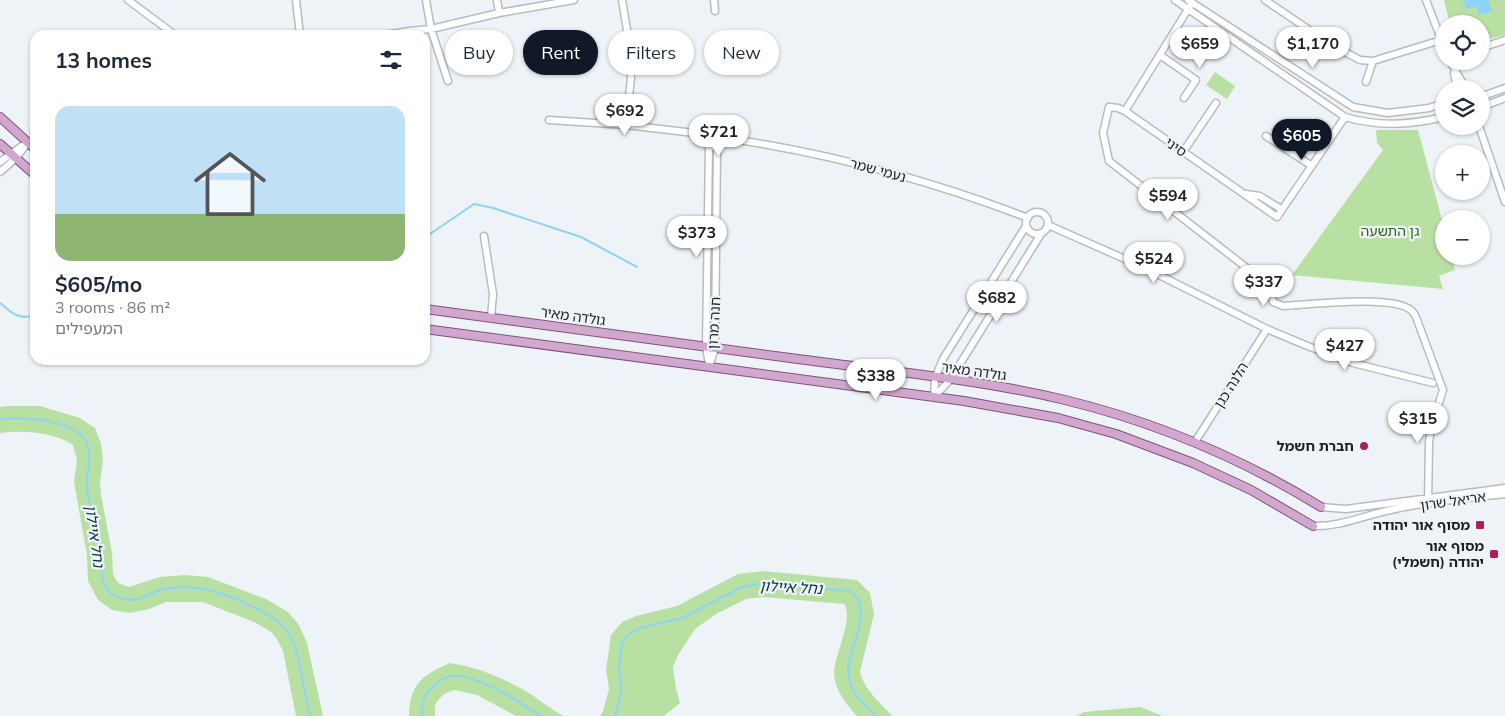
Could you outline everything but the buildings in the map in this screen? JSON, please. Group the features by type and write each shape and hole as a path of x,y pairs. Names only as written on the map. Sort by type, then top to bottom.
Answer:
{"main road":[{"path":"0,117 28,142"},
{"path":"0,144 30,171"},
{"name":"גולדה מאיר","path":"430,310 950,380 1027,392 1086,405 1131,418 1195,442 1260,473 1321,508"},
{"path":"430,330 998,406 1058,418 1142,443 1228,478 1313,526"}],"street":[{"path":"128,0 168,30"},
{"path":"296,0 299,30"},
{"path":"426,0 431,29 448,81"},
{"path":"496,0 499,13"},
{"path":"410,30 431,29 499,13 574,0"},
{"path":"622,0 630,48 631,78 626,125"},
{"path":"714,0 715,11"},
{"path":"1175,0 1191,3 1353,107 1388,112 1435,106"},
{"path":"1265,0 1347,55 1360,60 1373,61 1435,45"},
{"path":"1426,0 1435,24"},
{"path":"1191,3 1125,111 1109,107 1103,133 1109,161 1270,286 1273,302 1283,306 1371,301 1396,304 1412,310 1443,390 1433,417 1430,433 1428,501"},
{"path":"1191,3 1345,116 1361,121 1388,124 1417,123 1435,119"},
{"path":"1490,45 1505,40"},
{"path":"1160,55 1196,80 1184,98"},
{"path":"1366,82 1373,61"},
{"path":"1490,93 1505,88"},
{"path":"1490,106 1505,98"},
{"path":"1183,152 1216,103"},
{"name":"סיני","path":"1125,111 1277,217 1281,209"},
{"path":"1244,194 1260,196 1281,209 1345,116"},
{"path":"549,120 626,125 703,134"},
{"path":"716,125 723,130 725,138 717,146 710,146 705,143 703,134 707,127 716,125"},
{"path":"1482,135 1505,202"},
{"path":"1266,136 1312,166"},
{"name":"נעמי שמר","path":"725,138 804,152 894,174 980,200 1028,218"},
{"path":"0,172 28,142"},
{"name":"חנה מרון","path":"709,367 706,347 710,146"},
{"name":"חנה מרון","path":"709,367 715,348 717,146"},
{"path":"0,162 13,156"},
{"path":"1039,212 1046,217 1047,229 1041,234 950,380 934,397 935,378 943,359 1026,226 1028,218 1031,214 1039,212"},
{"path":"1048,225 1143,266 1266,329 1353,363 1433,384"},
{"path":"1026,226 1031,233 1041,234"},
{"path":"484,236 492,294 491,318"},
{"name":"הלנה כגן","path":"1195,442 1266,329"},
{"name":"אריאל שרון","path":"1313,526 1347,522 1375,513 1428,501 1505,488"},
{"name":"אריאל שרון","path":"1321,508 1346,509 1505,494"}],"green space":[{"path":"1444,0 1505,0 1505,35 1490,39 1490,15 1448,15"},
{"path":"1215,72 1235,86 1227,99 1206,85"},
{"name":"גן התשעה","path":"1376,130 1418,130 1435,193 1435,200 1437,200 1439,210 1435,210 1435,265 1454,265 1455,270 1439,276 1443,289 1292,275 1383,150 1377,143"},
{"path":"40,406 80,418 95,428 101,444 103,460 100,483 101,495 112,552 113,574 118,583 129,587 160,577 185,575 208,577 266,599 288,612 299,625 307,643 323,716 296,716 283,651 271,632 254,622 203,602 166,602 149,609 129,613 112,610 98,600 88,581 87,555 74,482 77,460 73,445 57,437 38,433 0,433 0,407"},
{"path":"763,571 857,580 870,593 874,614 860,672 869,691 892,716 857,716 838,690 834,672 847,618 844,604 763,597 746,599 716,614 695,629 678,655 673,667 680,703 664,716 600,716 609,689 606,670 611,635 622,622 636,616 677,606 738,574"},
{"path":"450,663 479,670 506,681 529,693 564,716 516,716 477,695 454,690 444,694 439,699 435,705 435,716 409,716 412,696 419,682 432,672"},
{"path":"1140,707 1163,716 1076,716 1084,712"}],"water":[{"path":"1463,0 1488,0 1492,11 1479,15 1476,6 1466,9"}],"waterway":[{"path":"430,234 474,204 493,208 581,237 637,267"},
{"path":"0,303 16,315 30,316"},
{"name":"נחל איילון","path":"0,419 50,422 63,425 83,437 90,455 87,483 88,500 98,542 102,576 105,585 114,596 132,600 164,589 205,589 225,595 263,612 282,625 288,632 299,661 310,716"},
{"name":"נחל איילון","path":"615,716 622,689 619,670 621,649 623,640 630,633 640,628 682,618 742,587 763,583 851,591 858,600 861,610 848,676 856,694 876,716"},
{"name":"נחל איילון","path":"422,716 422,708 429,690 441,680 452,676 462,676 485,684 541,716"}],"place":[{"name":"חברת חשמל","path":"1364,446"},
{"name":"מסוף אור יהודה","path":"1480,525"},
{"name":"מסוף אור יהודה (חשמלי)","path":"1494,554"}]}
